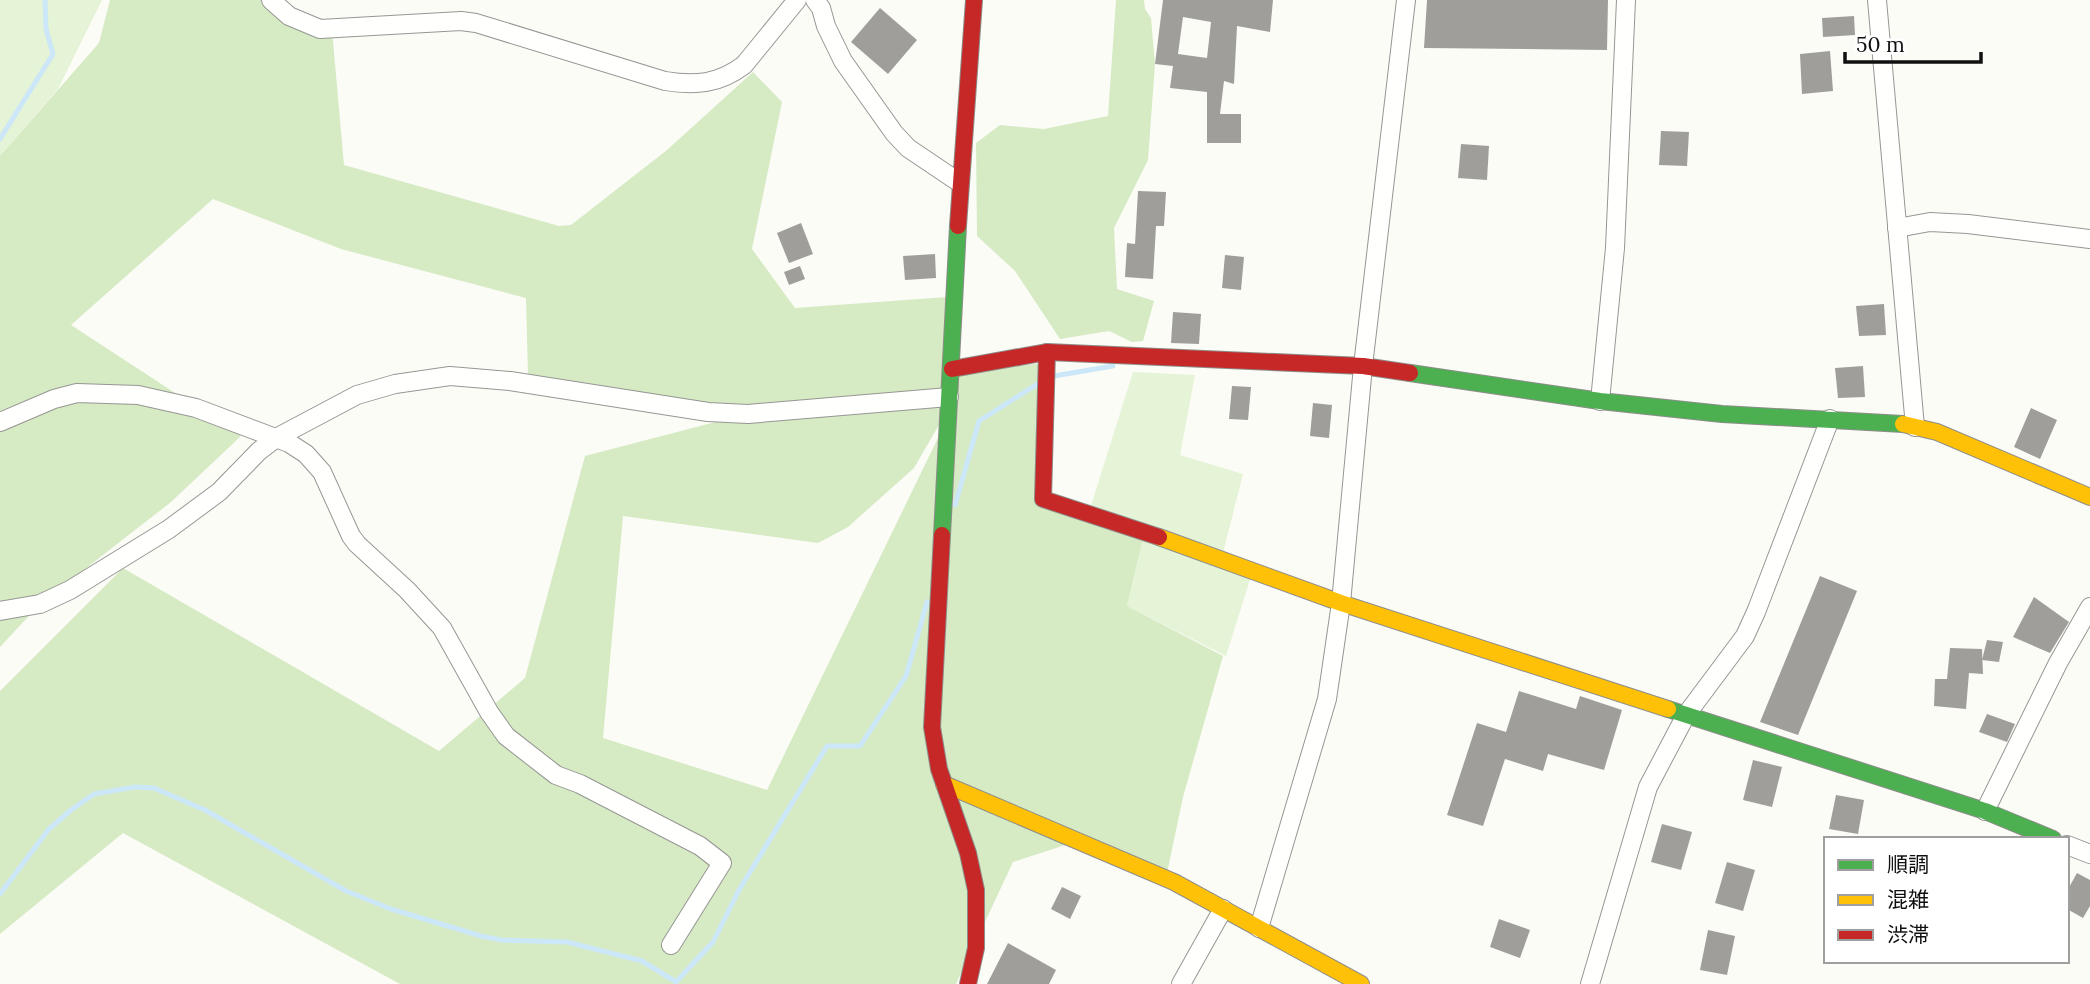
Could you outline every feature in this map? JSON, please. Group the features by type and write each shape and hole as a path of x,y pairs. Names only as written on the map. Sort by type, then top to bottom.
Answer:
{"street":[{"path":"271,0 289,16 320,29 468,22 666,81 691,84 719,80 744,65 797,0"},
{"path":"815,0 821,8 826,26 843,61 894,133 908,148 960,183"},
{"path":"968,984 977,938 978,915 974,876 963,834 934,751 932,727 960,183 974,0"},
{"path":"1259,928 1327,699 1341,603 1363,366 1406,0"},
{"path":"1600,401 1615,248 1626,0"},
{"path":"1877,0 1915,426"},
{"path":"1897,228 1930,222 1968,224 2090,239"},
{"path":"952,369 1046,352 1363,366 1600,401 1722,414 1901,423 1937,432 2090,497"},
{"path":"1046,352 1043,499 1089,512 1341,603 1985,811 2048,837"},
{"path":"0,611 40,604 70,590 169,529 219,492 259,451 276,438 358,395 395,384 450,376 510,381 708,412 748,414 949,397"},
{"path":"0,422 54,399 77,393 138,395 196,408 289,443 306,454 322,472 351,536 442,628 489,712 506,736 556,775 580,784 700,846 722,863 671,945"},
{"path":"1590,984 1648,786 1686,715 1745,636 1830,419"},
{"path":"1985,811 2058,663 2090,607"},
{"path":"944,784 1174,882 1361,984"},
{"path":"2069,846 2090,854"},
{"path":"1181,984 1223,909"}],"green space":[{"path":"0,0 102,0 58,89 0,156"},
{"path":"110,0 275,0 332,30 344,165 559,226 571,225 667,150 753,72 782,102 752,249 795,308 947,297 947,411 914,468 848,527 818,543 623,516 603,738 767,790 953,407 958,373 1044,363 1039,502 1144,534 1127,606 1223,656 1183,797 1166,878 1081,840 1013,862 956,984 400,984 123,833 0,934 0,691 123,568 439,751 525,678 585,456 746,414 528,376 526,298 341,249 213,199 71,325 241,436 171,502 40,604 0,647 0,156 99,43"},
{"path":"1116,0 1144,0 1145,9 1151,18 1155,64 1148,160 1114,228 1117,289 1154,301 1143,341 1132,342 1109,331 1060,339 1015,271 977,236 976,143 1000,125 1044,129 1108,116"},
{"path":"1133,372 1195,375 1180,455 1243,474 1223,553 1089,512"},
{"path":"1144,534 1252,573 1226,656 1127,606"}],"building":[{"path":"1163,0 1273,0 1270,32 1237,26 1234,84 1224,81 1220,114 1241,114 1241,143 1207,143 1207,92 1170,88 1173,66 1155,64","holes":["1183,17 1211,22 1207,58 1178,54"]},
{"path":"1427,0 1608,0 1607,50 1424,48"},
{"path":"880,8 917,40 888,74 851,42"},
{"path":"1854,16 1855,35 1823,37 1822,18"},
{"path":"1830,51 1833,91 1802,94 1800,54"},
{"path":"1661,131 1689,132 1687,166 1659,165"},
{"path":"1461,144 1489,146 1487,180 1458,178"},
{"path":"1138,191 1166,192 1164,226 1156,226 1153,279 1125,277 1127,243 1135,244"},
{"path":"801,223 813,254 789,263 777,233"},
{"path":"935,254 936,278 905,280 903,256"},
{"path":"1225,255 1244,257 1241,290 1222,288"},
{"path":"800,266 805,279 789,285 784,272"},
{"path":"1884,304 1886,335 1859,336 1856,306"},
{"path":"1173,312 1201,314 1199,344 1171,343"},
{"path":"1863,366 1865,397 1838,398 1835,368"},
{"path":"1232,386 1251,387 1248,420 1229,419"},
{"path":"1313,403 1332,405 1329,438 1310,436"},
{"path":"2031,408 2057,420 2040,459 2014,447"},
{"path":"1820,576 1857,591 1798,735 1760,722"},
{"path":"2034,597 2069,622 2050,653 2013,637"},
{"path":"1987,640 2003,642 1999,662 1982,660"},
{"path":"1950,648 1982,649 1983,674 1969,673 1966,709 1934,706 1935,679 1947,679"},
{"path":"1519,691 1576,709 1580,696 1622,710 1604,770 1548,754 1543,771 1505,759 1483,826 1447,815 1477,723 1506,732"},
{"path":"1987,714 2015,724 2007,742 1979,732"},
{"path":"1753,760 1782,767 1772,807 1743,800"},
{"path":"1836,795 1864,800 1858,834 1829,829"},
{"path":"1662,824 1692,832 1681,870 1651,862"},
{"path":"1727,862 1755,870 1743,911 1715,903"},
{"path":"2077,873 2090,880 2090,906 2083,918 2069,910 2069,887"},
{"path":"1062,887 1081,896 1070,919 1051,909"},
{"path":"1499,919 1530,930 1520,958 1490,947"},
{"path":"1708,930 1735,936 1727,975 1700,970"},
{"path":"1008,943 1056,970 1049,984 987,984"}],"waterway":[{"path":"0,139 53,54 46,29 45,0"},
{"path":"1054,376 1113,366"},
{"path":"955,505 979,421 1039,383"},
{"path":"0,894 49,829 94,794 135,787 154,788 205,810 346,891 391,909 481,936 501,940 567,942 642,961 676,982 713,942 739,890 827,746 860,746 906,676 927,602"}],"traffic: fast":[{"path":"942,535 958,226"},
{"path":"1410,373 1600,401 1722,414 1903,424"},
{"path":"1668,709 1985,811 2048,837"}],"traffic: slow":[{"path":"1903,424 1937,432 2090,497"},
{"path":"1159,537 1341,603 1668,709"},
{"path":"944,784 1174,882 1361,984"}],"traffic: jam":[{"path":"958,226 974,0"},
{"path":"1047,352 1043,499 1159,537"},
{"path":"952,369 1047,352 1363,366 1410,373"},
{"path":"942,535 932,727 939,769 968,853 976,890 976,948 968,984"}]}
